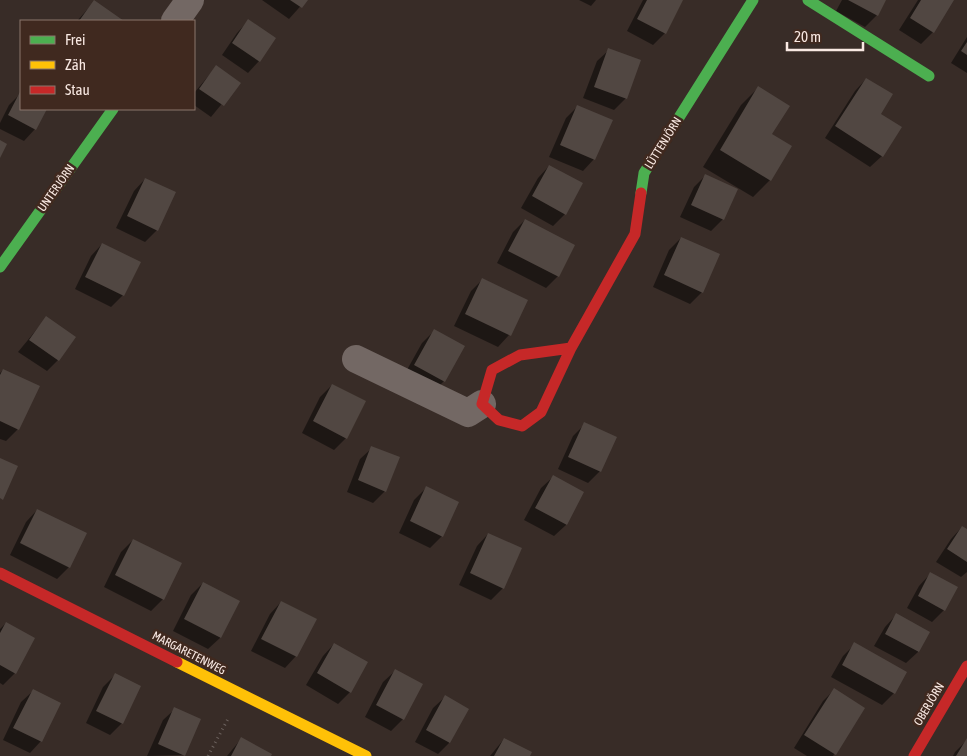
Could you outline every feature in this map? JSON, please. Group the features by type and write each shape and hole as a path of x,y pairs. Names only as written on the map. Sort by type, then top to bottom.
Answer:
{"street":[{"path":"176,20 190,0"},
{"name":"LÜTTENJÖRN","path":"482,404 498,420 522,426 541,412 552,392 570,348 635,234 644,173 753,0"},
{"path":"808,0 929,76"},
{"name":"UNTERJÖRN","path":"0,267 112,110"},
{"path":"356,360 468,412 482,404 492,370 520,355 570,348"},
{"name":"MARGARETENWEG","path":"0,573 366,756"},
{"name":"OBERJÖRN","path":"914,756 967,666"}],"path":[{"path":"208,756 241,695"}],"building":[{"path":"94,0 123,20 80,20"},
{"path":"290,0 308,0 302,8"},
{"path":"647,0 683,0 666,34 637,19"},
{"path":"848,0 886,0 878,16"},
{"path":"921,0 954,0 934,33 910,18"},
{"path":"248,19 276,38 260,62 232,43"},
{"path":"967,42 967,55 961,51"},
{"path":"608,48 641,60 627,99 594,87"},
{"path":"216,65 241,83 224,106 199,89"},
{"path":"866,78 893,94 881,114 902,127 883,157 835,126"},
{"path":"758,86 790,106 772,134 792,146 771,181 720,150"},
{"path":"20,92 20,110 46,110 36,130 8,115"},
{"path":"577,105 613,120 595,160 560,145"},
{"path":"0,140 7,144 0,158"},
{"path":"549,165 583,183 566,215 532,196"},
{"path":"705,174 738,189 724,220 691,205"},
{"path":"145,178 176,192 158,231 127,216"},
{"path":"525,219 575,245 559,277 508,251"},
{"path":"681,237 720,254 703,293 664,275"},
{"path":"102,243 141,262 124,296 85,277"},
{"path":"482,278 528,300 511,336 465,314"},
{"path":"46,316 76,337 59,361 29,340"},
{"path":"434,329 465,346 445,382 414,365"},
{"path":"3,369 40,386 19,430 0,421 0,375"},
{"path":"332,384 366,401 347,439 313,421"},
{"path":"584,422 617,437 601,472 568,457"},
{"path":"371,446 400,457 386,492 358,480"},
{"path":"0,458 18,466 3,500 0,498"},
{"path":"553,475 584,492 567,525 535,508"},
{"path":"426,486 459,502 443,537 410,521"},
{"path":"37,509 87,533 70,568 20,543"},
{"path":"962,526 967,529 967,562 947,549"},
{"path":"488,533 522,548 504,589 470,573"},
{"path":"133,539 182,563 164,600 115,575"},
{"path":"930,572 958,587 945,611 918,596"},
{"path":"203,582 240,601 221,638 184,619"},
{"path":"281,601 317,619 297,657 261,639"},
{"path":"896,613 930,632 919,652 885,634"},
{"path":"6,622 35,638 16,674 0,665 0,633"},
{"path":"854,642 907,672 895,694 842,665"},
{"path":"334,643 368,662 351,693 317,673"},
{"path":"395,669 423,684 404,720 376,705"},
{"path":"115,673 141,686 123,724 96,711"},
{"path":"834,688 865,708 836,755 804,735"},
{"path":"33,689 61,703 42,742 13,728"},
{"path":"445,695 469,709 450,743 426,730"},
{"path":"174,707 201,719 185,756 158,744"},
{"path":"241,737 272,754 271,756 231,756"},
{"path":"504,738 532,752 530,756 494,756"},
{"path":"967,738 967,756 956,756"}],"traffic: fast":[{"path":"641,193 644,173 753,0"},
{"path":"808,0 929,76"},
{"path":"0,267 112,110"}],"traffic: slow":[{"path":"177,662 366,756"}],"traffic: jam":[{"path":"571,348 520,355 492,370 482,404 499,420 522,426 541,412 571,348 635,234 641,193"},
{"path":"0,573 177,662"},
{"path":"914,756 967,666"}]}
